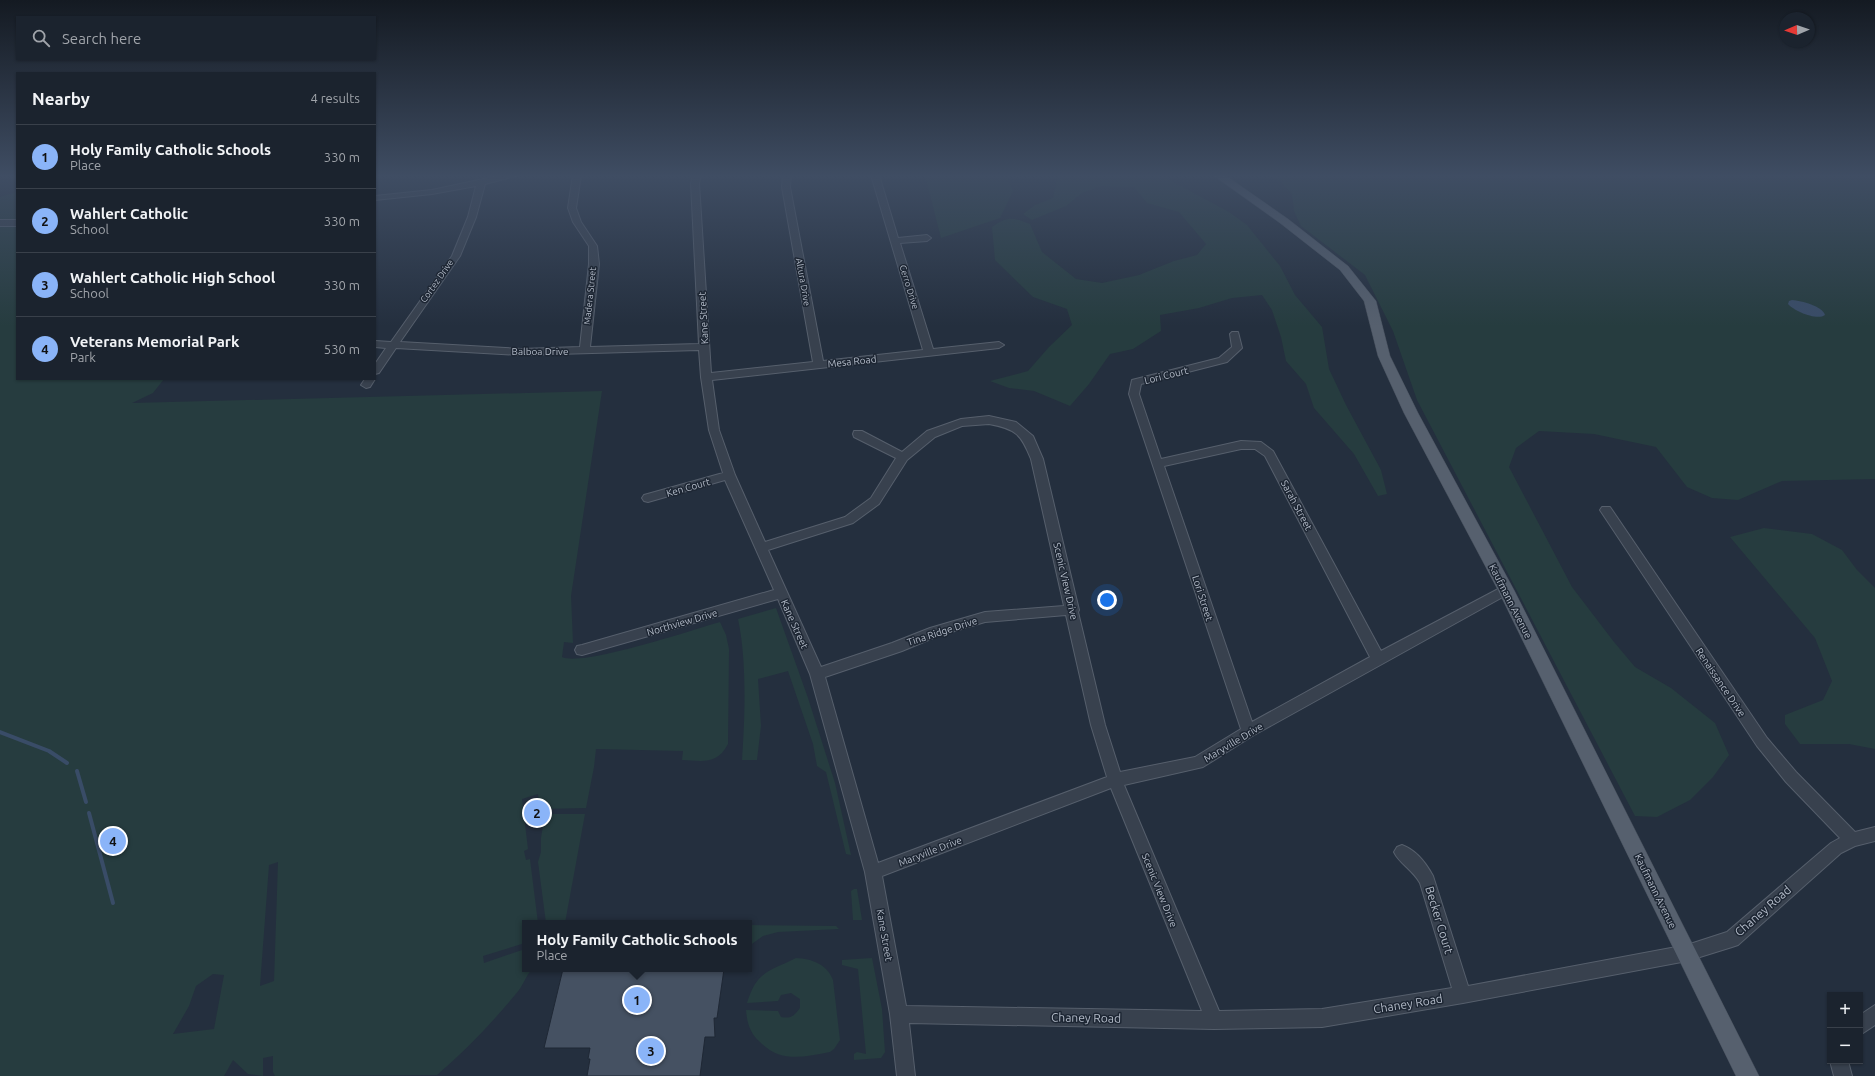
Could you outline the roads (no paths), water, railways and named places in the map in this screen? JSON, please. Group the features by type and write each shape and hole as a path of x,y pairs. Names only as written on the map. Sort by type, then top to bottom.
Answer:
{"main road":[{"name":"Kaufmann Avenue","path":"1289,225 1344,268 1370,301 1384,356 1411,413 1506,590 1748,1076"}],"street":[{"name":"Cortez Drive","path":"376,370 456,256 469,225"},
{"name":"Madera Street","path":"579,225 593,246 594,264 585,350"},
{"name":"Kane Street","path":"697,225 706,377 714,430 729,475 817,674 873,872 899,1014 906,1076"},
{"name":"Altura Drive","path":"793,225 819,365"},
{"name":"Cerro Drive","path":"889,225 929,353"},
{"path":"894,241 927,238"},
{"name":"Lori Court","path":"1159,464 1134,394 1136,382 1223,360 1237,348 1235,334"},
{"name":"Balboa Drive","path":"376,344 521,352 704,347"},
{"name":"Mesa Road","path":"706,377 999,345"},
{"name":"Scenic View Drive","path":"762,547 849,520 875,501 903,457 931,434 961,423 989,420 1012,425 1029,439 1037,459 1098,725 1115,780 1214,1020"},
{"path":"858,434 903,457"},
{"name":"Sarah Street","path":"1159,464 1241,445 1258,445 1269,454 1378,658"},
{"name":"Lori Street","path":"1159,464 1239,706 1249,731"},
{"name":"Ken Court","path":"648,498 729,475"},
{"name":"Renaissance Drive","path":"1606,510 1762,742 1791,777 1852,840"},
{"name":"Maryville Drive","path":"873,872 1115,780 1198,763 1249,731 1378,658 1506,590"},
{"name":"Northview Drive","path":"582,650 782,593"},
{"name":"Tina Ridge Drive","path":"817,674 897,647 935,632 985,617 1072,610"},
{"name":"Chaney Road","path":"899,1014 1214,1020 1322,1018 1463,995 1687,953 1732,939 1836,848 1852,840 1875,834"},
{"name":"Becker Court","path":"1402,852 1420,868 1427,881 1463,995"},
{"path":"1863,1024 1875,1014"},
{"path":"1840,1064 1843,1076"}],"water":[{"path":"1792,300 1816,307 1825,315 1817,317 1800,312 1788,304 1789,301"}],"waterway":[{"path":"0,732 49,751 67,763"},
{"path":"77,771 86,802"},
{"path":"89,813 113,903"}],"place":[{"name":"Wahlert Catholic","path":"537,813"},
{"name":"Veterans Memorial Park","path":"113,841"},
{"name":"Holy Family Catholic Schools","path":"637,1000"},
{"name":"Wahlert Catholic High School","path":"651,1051"}]}
